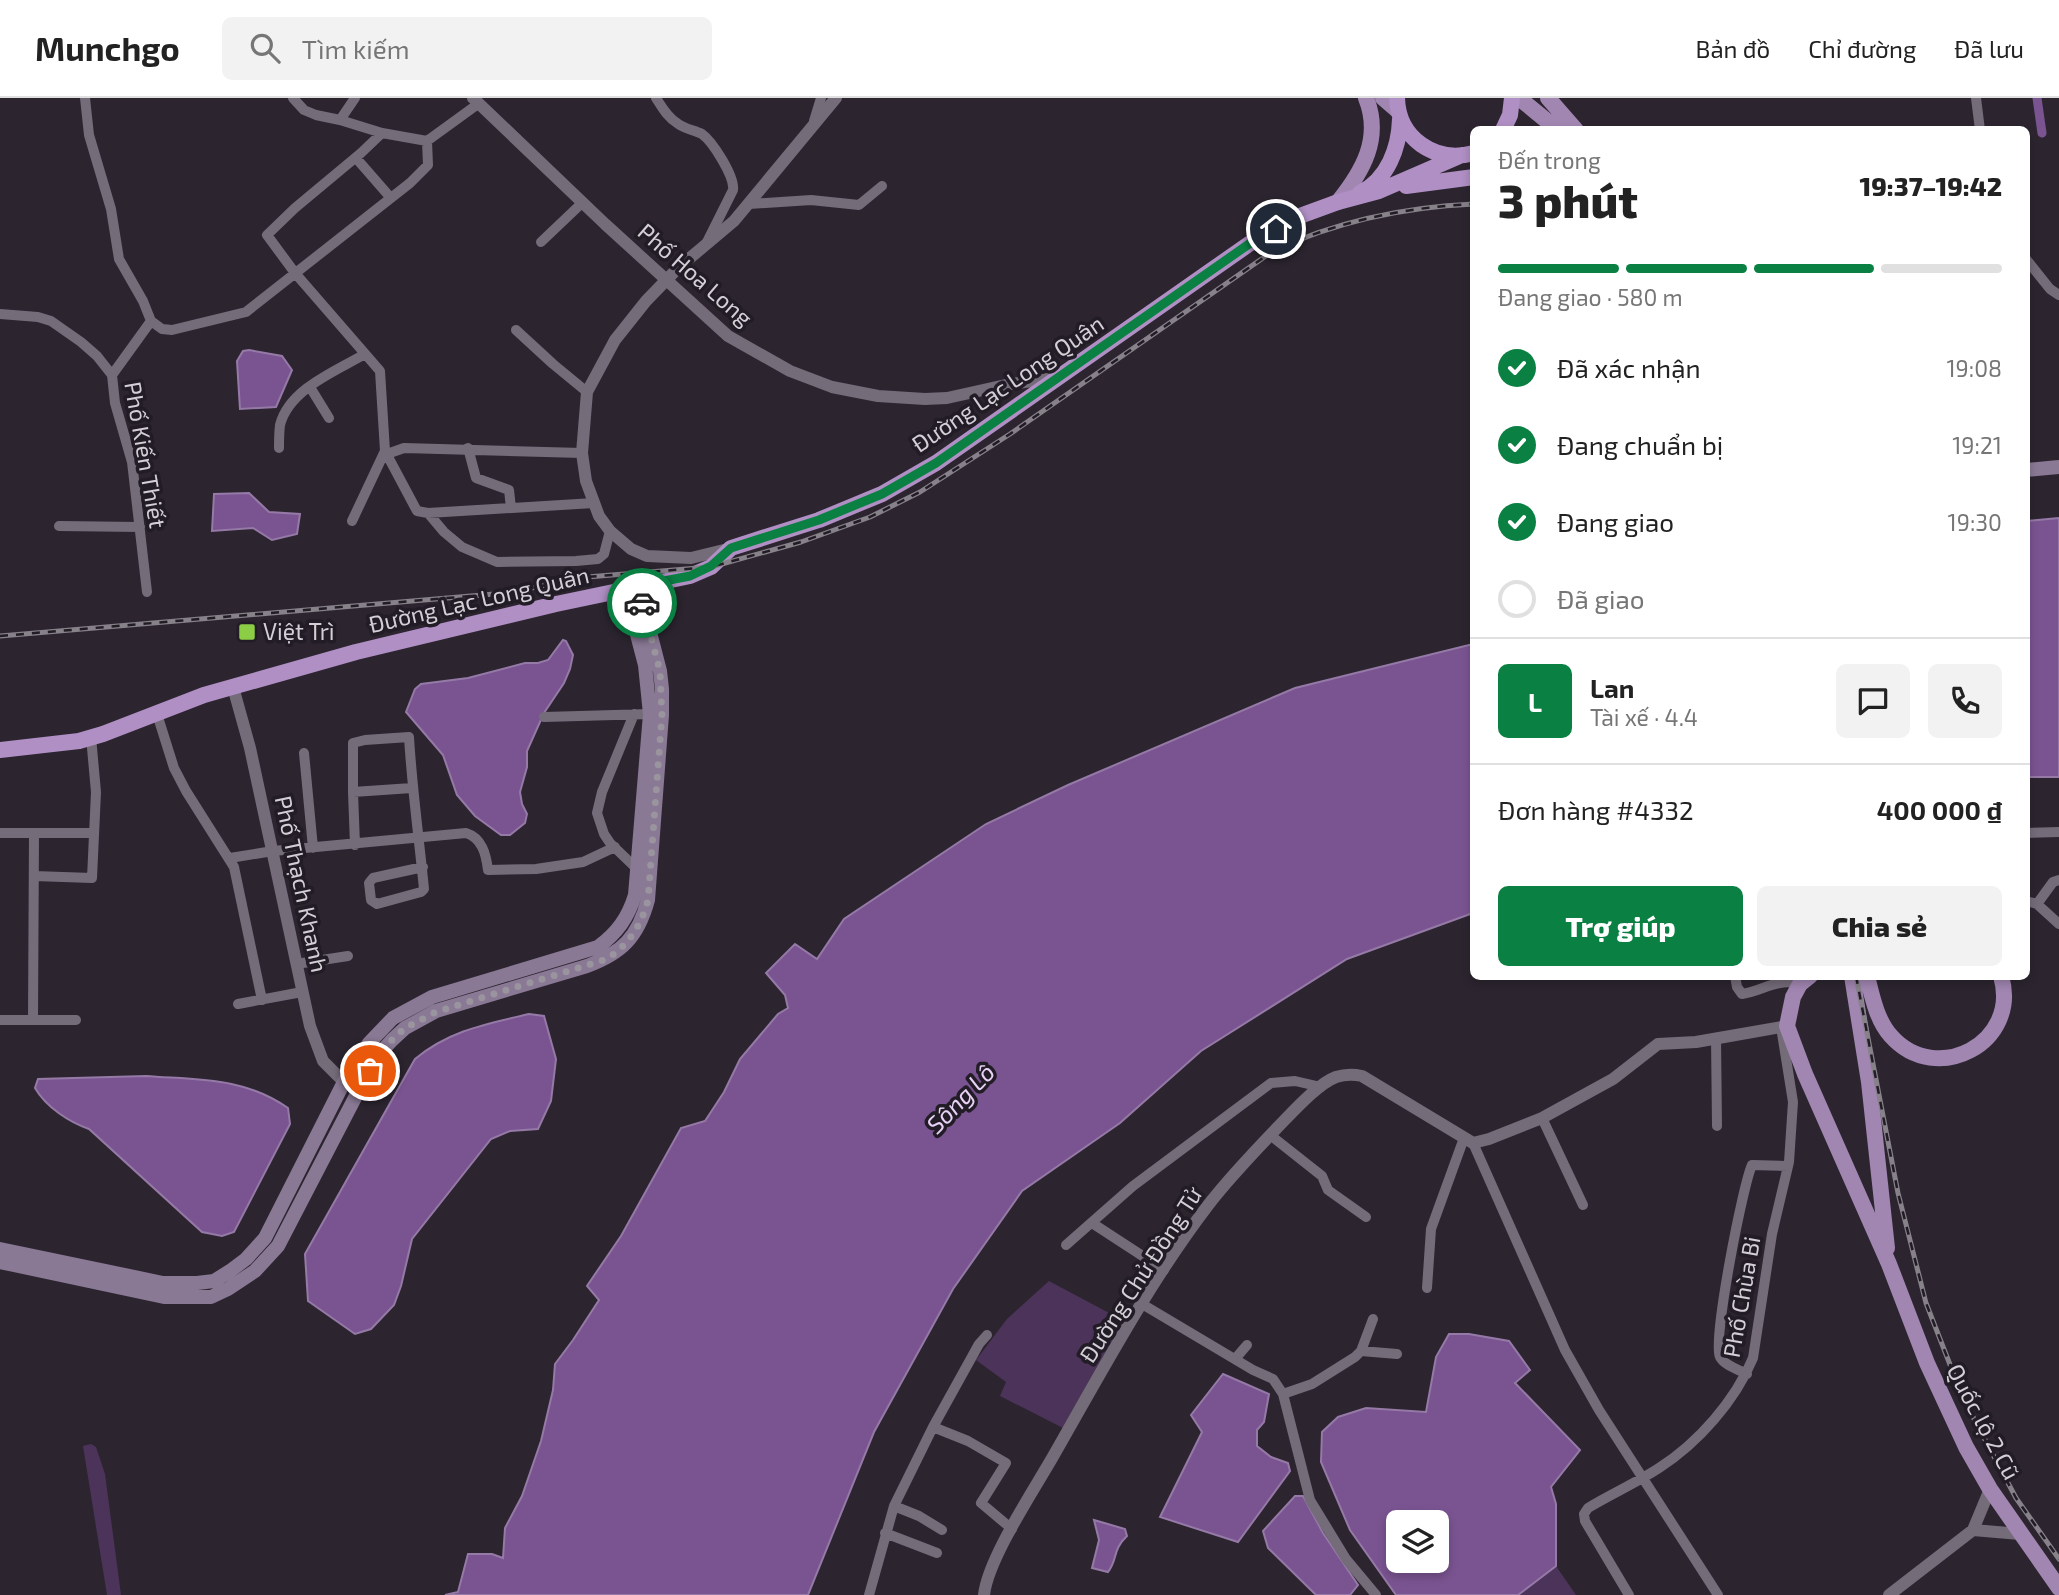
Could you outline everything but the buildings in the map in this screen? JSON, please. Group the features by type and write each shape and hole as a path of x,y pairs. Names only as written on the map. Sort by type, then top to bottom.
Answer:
{"highway":[{"path":"1505,126 1510,115 1512,98"},
{"name":"Đường Lạc Long Quân","path":"0,750 54,745 91,737 184,702 368,649 690,576 711,566 731,548 819,520 882,494 936,463 1249,244 1297,218 1364,191 1381,175 1395,152 1398,109"},
{"path":"1398,109 1410,136 1425,148 1443,155 1468,154"},
{"name":"Đường Lạc Long Quân","path":"1338,202 1379,191 1468,154"},
{"path":"1379,191 1470,178"}],"main road":[{"path":"1338,202 1357,177 1370,147 1372,122 1366,98"},
{"path":"1383,98 1398,109"},
{"path":"1519,98 1553,126"},
{"path":"1548,98 1572,126"},
{"path":"2030,470 2059,467"},
{"path":"0,1262 164,1297 211,1297 239,1283 256,1270 278,1246 381,1052 405,1028 436,1012 592,964 614,954 630,940 644,915 648,900 651,786 650,713 632,588"},
{"path":"0,1249 163,1283 214,1281 246,1259 265,1238 345,1082 380,1030 413,1006 432,997 579,953 597,947 610,938 626,918 632,904 662,715 661,680 632,588"},
{"path":"1784,1027 1793,998 1805,980"},
{"name":"Quốc lộ 2 Cũ","path":"1860,980 1868,1082 1889,1264"},
{"name":"Quốc lộ 2 Cũ","path":"1861,980 1891,1036 1915,1053 1945,1058 1974,1049 1991,1034 2004,1004 2001,980"},
{"name":"Quốc lộ 2 Cũ","path":"1784,1027 1889,1264 1927,1363 1966,1447 1990,1489 2059,1588"}],"street":[{"path":"85,98 89,135 111,209 119,259 151,321 162,329 172,330 241,314 410,184 428,166 427,141"},
{"path":"293,98 304,110 316,115 427,141"},
{"path":"340,120 355,98"},
{"path":"656,98 668,117 708,140 734,181 733,190 705,245"},
{"path":"813,127 821,98"},
{"path":"731,548 691,558 647,556 631,549 610,531 599,516 586,481 582,453 587,392 615,340 666,280 734,221 836,98"},
{"path":"1976,98 1980,126"},
{"path":"427,141 476,101"},
{"name":"Phố Hoa Long","path":"476,101 582,203 728,336 790,371 832,387 877,396 925,400 1059,378"},
{"path":"382,132 356,158 268,232 268,237 295,273 378,367 386,453 417,511 428,513 594,503"},
{"path":"356,158 390,197"},
{"path":"749,204 811,200 859,205 882,186"},
{"path":"541,242 582,203"},
{"path":"2030,264 2050,289 2059,295"},
{"name":"Phố Kiến Thiết","path":"0,314 38,317 51,321 97,356 112,375 115,403 131,453 147,592"},
{"path":"112,375 151,321"},
{"path":"516,330 587,392"},
{"path":"279,448 281,425 292,403 310,387 365,354"},
{"path":"310,387 329,418"},
{"path":"352,521 386,453 404,448 468,448 582,453"},
{"path":"468,448 476,478 509,490 511,508"},
{"path":"428,513 444,532 462,547 497,562 598,559 604,554 610,531"},
{"path":"59,526 140,527"},
{"name":"Phố Thạch Khanh","path":"233,687 250,748 302,992 320,1054 330,1069 345,1082"},
{"path":"544,717 650,713"},
{"path":"158,714 174,768 186,792 230,858 240,891 262,1000"},
{"path":"634,714 602,792 597,813 604,834 637,869"},
{"path":"355,845 354,741 414,736 412,788 423,867 424,889 377,904 370,900 369,883 373,878 423,867"},
{"path":"34,876 92,878 96,792 91,737"},
{"path":"304,753 313,848"},
{"path":"353,792 412,788"},
{"path":"2030,833 2059,832"},
{"path":"0,833 94,833"},
{"path":"33,1020 34,833"},
{"path":"230,858 273,851 466,834 472,835 481,844 488,870 536,869 583,862 615,848"},
{"path":"2038,904 2053,883 2059,880"},
{"path":"2030,902 2038,904 2059,923"},
{"path":"296,964 348,956"},
{"path":"1736,980 1742,994 1785,981 1805,980"},
{"path":"238,1004 302,992"},
{"path":"0,1020 76,1020"},
{"path":"1469,1140 1489,1139 1542,1118 1613,1079 1658,1044 1784,1027"},
{"name":"Phố Chùa Bi","path":"1629,1595 1585,1521 1584,1514 1588,1507 1662,1466 1717,1416 1746,1374 1756,1345 1772,1237 1788,1166 1793,1102 1784,1027"},
{"path":"1716,1038 1717,1126"},
{"name":"Đường Chử Đồng Tử","path":"984,1595 992,1569 1012,1529 1142,1304 1209,1203 1303,1101 1327,1081 1342,1075 1362,1076 1469,1140"},
{"path":"1066,1245 1133,1186 1271,1083 1295,1082 1321,1087"},
{"path":"1542,1118 1583,1205"},
{"path":"1270,1135 1322,1176 1328,1190 1366,1217"},
{"path":"1427,1288 1431,1229 1469,1140"},
{"path":"1469,1140 1565,1350 1599,1410 1717,1595"},
{"path":"1746,1374 1724,1362 1718,1351 1720,1321 1738,1226 1752,1164 1788,1166"},
{"path":"1092,1223 1164,1270"},
{"path":"1142,1304 1235,1360 1273,1379 1283,1394 1310,1500 1346,1559 1376,1595"},
{"path":"1283,1394 1312,1384 1361,1351 1373,1319"},
{"path":"869,1595 894,1506 933,1427 986,1335"},
{"path":"1235,1360 1247,1345"},
{"path":"1361,1351 1397,1354"},
{"path":"933,1427 968,1441 1006,1464 981,1503 1012,1529"},
{"path":"1889,1595 1973,1530 1990,1489"},
{"path":"894,1506 919,1516 942,1530"},
{"path":"1973,1530 2020,1534"},
{"path":"884,1534 937,1553"}],"shaded area":[{"path":"1049,1281 1126,1322 1065,1429 1000,1396 1006,1382 976,1360 1007,1319"},
{"path":"91,1444 96,1447 105,1474 121,1595 107,1595 83,1446"},
{"path":"1556,1566 1576,1595 1518,1595"}],"water":[{"path":"243,351 282,356 292,370 276,407 240,409 237,361"},
{"path":"249,493 269,512 300,514 297,534 272,540 253,528 212,531 214,494"},
{"path":"2059,518 2059,777 2030,777 2030,521"},
{"path":"563,640 573,655 564,683 544,713 527,751 527,767 520,792 527,814 525,823 510,835 501,835 475,816 457,795 443,755 406,712 415,689 421,684 468,678 525,663 548,660"},
{"name":"Sông Lô","path":"1470,645 1470,914 1347,959 1201,1051 1120,1123 1022,1191 953,1289 874,1432 808,1595 445,1595 458,1592 468,1554 492,1554 503,1558 505,1528 522,1496 541,1441 553,1390 555,1364 599,1300 587,1286 621,1236 681,1128 705,1121 724,1092 740,1059 778,1014 788,1008 785,995 766,973 795,944 817,959 844,919 986,824 1068,785 1295,688"},
{"path":"529,1014 544,1016 556,1059 551,1101 538,1129 510,1131 491,1139 412,1239 394,1305 371,1329 355,1334 308,1301 305,1254 415,1059 455,1035"},
{"path":"146,1076 237,1085 255,1090 288,1108 290,1124 234,1232 222,1236 202,1232 89,1129 59,1113 35,1088 38,1079"},
{"path":"1449,1334 1469,1334 1509,1341 1530,1370 1515,1383 1580,1450 1551,1487 1556,1504 1556,1566 1518,1595 1396,1595 1350,1530 1321,1462 1322,1432 1338,1417 1366,1408 1426,1412 1436,1357"},
{"path":"1223,1374 1269,1394 1264,1422 1257,1430 1257,1446 1271,1457 1288,1463 1290,1471 1238,1542 1160,1517 1202,1432 1191,1415"},
{"path":"1295,1496 1303,1496 1323,1533 1358,1585 1350,1595 1316,1595 1268,1548 1263,1531"},
{"path":"1094,1520 1125,1529 1127,1536 1119,1546 1108,1572 1092,1568 1099,1540"}],"waterway":[{"path":"2037,98 2042,133"}],"railway":[{"path":"0,636 506,593 587,577 711,567 801,542 870,517 920,492 1010,434 1273,251 1321,232 1371,218 1470,204"},
{"path":"1857,980 1898,1193 1926,1303 1963,1398 2016,1498 2059,1559"}],"way so far":[{"path":"370,1071 381,1052 405,1028 436,1012 607,959 620,950 638,928 648,900 662,715 660,671 642,603"}],"place":[{"name":"Việt Trì","path":"247,632"}],"route":[{"path":"642,603 638,586 690,576 711,566 731,548 819,520 882,494 936,463 1249,244 1276,229"}]}
